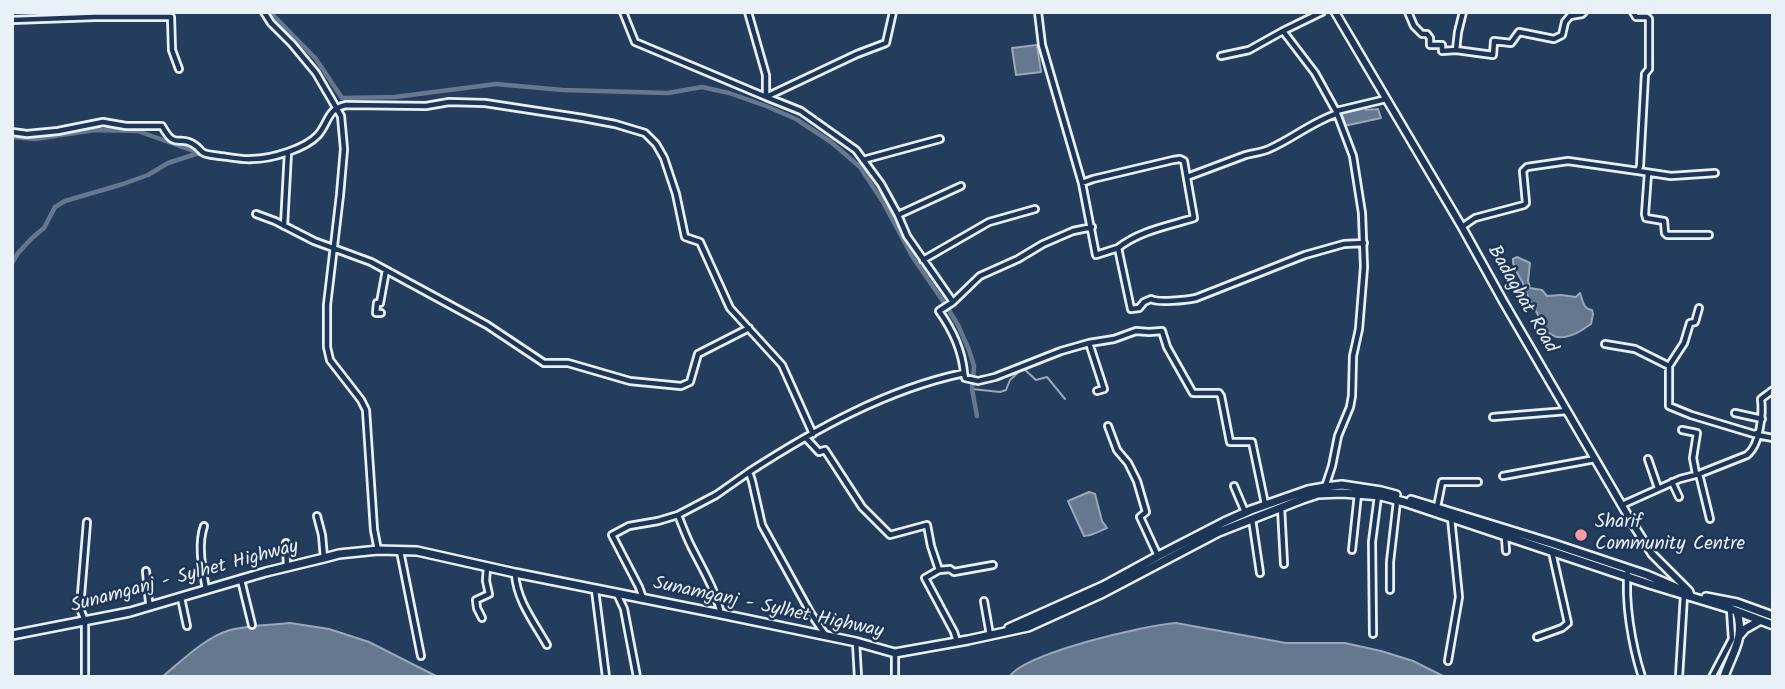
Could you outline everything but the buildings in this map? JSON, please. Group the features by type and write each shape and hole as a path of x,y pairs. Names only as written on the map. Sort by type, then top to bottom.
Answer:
{"main road":[{"name":"Badaghat Road","path":"1335,12 1622,505 1652,554 1689,595"},
{"path":"1060,608 1103,593 1266,505 1325,486 1342,485 1381,491 1437,507 1773,625"},
{"path":"1060,608 1224,522 1318,494 1378,496 1552,551 1583,558"},
{"name":"Sunamganj - Sylhet Highway","path":"12,635 152,607 339,554 378,550 417,551 856,642 895,653 994,635 1027,624 1060,608"},
{"path":"1689,595 1737,603 1773,616"},
{"path":"1750,617 1753,608"},
{"path":"1733,610 1740,623 1740,635"},
{"path":"1724,677 1740,635 1759,621"}],"street":[{"path":"264,12 316,73 341,116 344,149 327,305 327,347 330,360 366,410 373,530 378,550"},
{"path":"623,12 635,42 801,111 856,150 881,184 907,236 952,302"},
{"path":"748,12 766,75 766,97"},
{"path":"766,97 834,64 886,43 893,12"},
{"path":"1038,12 1042,46 1082,183 1096,255 1118,248 1143,233 1194,218 1184,160 1082,183"},
{"path":"1222,56 1249,50 1322,12"},
{"path":"1408,12 1414,26 1430,38 1430,45 1442,45 1443,51 1493,55 1494,41 1511,43 1519,32 1554,39 1562,35 1565,22 1570,16 1584,12"},
{"path":"1456,50 1463,12"},
{"path":"1633,12 1636,17 1649,19 1648,69 1645,74 1638,171"},
{"path":"12,20 171,17 172,50 179,69"},
{"path":"1284,30 1315,73 1336,113 1353,156 1362,213 1364,267 1360,322 1353,356 1352,396 1325,486"},
{"path":"1187,177 1268,149 1336,113 1387,98"},
{"path":"12,132 27,134 58,131 103,122 127,126 162,126 172,141 185,141 205,154 253,159 288,152 307,143 317,135 337,107 426,106 449,102 485,103 583,118 646,133 664,158 676,194 685,237 700,242 730,308 782,365 813,434"},
{"path":"863,160 940,139"},
{"path":"284,226 288,152"},
{"path":"1462,227 1475,218 1527,203 1523,171 1527,167 1568,162 1671,176 1716,173"},
{"path":"1648,173 1646,218 1664,221 1667,235 1709,235"},
{"path":"898,215 961,186"},
{"path":"923,260 989,222 1035,209"},
{"path":"256,214 314,241 371,262 487,325 544,363 568,363 630,381 681,387 690,382 698,354 749,328"},
{"path":"965,375 961,355 940,310 979,276 1043,244 1073,231 1092,227"},
{"path":"1118,248 1132,310 1151,299 1156,302 1196,298 1305,255 1344,244 1364,243"},
{"path":"382,313 376,313 386,270"},
{"path":"1699,308 1695,322 1690,323 1684,342 1670,366 1669,406 1691,415 1773,438"},
{"path":"643,598 612,535 629,526 678,515 716,495 785,449 857,411 909,388 944,377 965,375 978,381 995,377 1062,351 1136,331 1162,331 1167,347 1193,393 1219,393 1230,442 1252,442 1266,505"},
{"path":"1090,343 1104,389 1097,391"},
{"path":"1605,344 1635,349 1670,366"},
{"path":"1622,505 1672,482 1747,455 1753,450 1762,419 1761,399 1773,390"},
{"path":"1493,417 1567,411"},
{"path":"1735,413 1762,419"},
{"path":"1108,426 1117,450 1128,463 1137,481 1146,512 1140,517 1158,556"},
{"path":"1682,430 1697,433 1693,458 1710,519"},
{"path":"806,438 819,452 825,450 862,507 890,534 928,525 939,570"},
{"path":"1503,476 1595,459"},
{"path":"1648,459 1658,488"},
{"path":"749,472 762,525 826,637"},
{"path":"1437,507 1442,482 1478,482"},
{"path":"1672,482 1679,497"},
{"path":"1234,486 1248,515 1260,573"},
{"path":"1352,550 1358,494"},
{"path":"1373,634 1372,542 1378,496"},
{"path":"1390,590 1390,562 1398,501"},
{"path":"1281,507 1284,564"},
{"path":"678,515 710,582 721,614"},
{"path":"317,516 324,558"},
{"path":"1448,661 1459,597 1450,517"},
{"path":"85,677 85,621 81,611 81,595 86,522"},
{"path":"204,526 201,553 206,591"},
{"path":"1505,535 1506,551"},
{"path":"286,543 287,567"},
{"path":"400,551 421,656"},
{"path":"1537,637 1568,624 1552,551"},
{"path":"957,642 925,578 939,570 950,569 954,572 993,565"},
{"path":"482,618 476,600 489,594 486,567"},
{"path":"146,571 152,607"},
{"path":"514,573 524,606 547,645"},
{"path":"1627,573 1634,651 1642,677"},
{"path":"241,580 252,625"},
{"path":"595,589 606,677"},
{"path":"617,593 624,610 637,677"},
{"path":"1679,677 1689,595"},
{"path":"181,598 187,626"},
{"path":"984,601 994,635"},
{"path":"1712,677 1732,639 1733,610"},
{"path":"856,642 858,677"},
{"path":"895,653 895,677"}],"water":[{"path":"1037,45 1041,72 1016,75 1012,48"},
{"path":"1365,106 1366,110 1378,109 1381,118 1344,126 1339,112"},
{"path":"1517,257 1530,263 1530,288 1542,290 1547,296 1576,297 1580,293 1585,306 1592,310 1591,324 1566,337 1553,336 1547,332 1515,269 1513,259"},
{"path":"1089,492 1095,494 1102,521 1107,528 1084,536 1068,501"},
{"path":"290,623 329,629 369,642 438,677 162,677 194,650 220,634 245,627"},
{"path":"1176,623 1286,643 1345,643 1413,661 1445,677 1009,677 1019,668 1061,650 1139,629"}],"waterway":[{"path":"270,12 316,59 342,98 395,97 496,84 563,90 668,93 702,87 729,93 796,119 831,142 860,167 883,202 912,256 958,325 974,366 972,389 977,416"},
{"path":"12,137 35,139 95,130 138,131 199,153 168,163 148,175 123,184 65,201 55,207 44,228 18,253 12,263"},
{"path":"972,389 1000,392 1006,390 1010,380 1023,368 1036,380 1047,377 1065,399"}],"place":[{"name":"Sharif Community Centre","path":"1581,535"}]}
